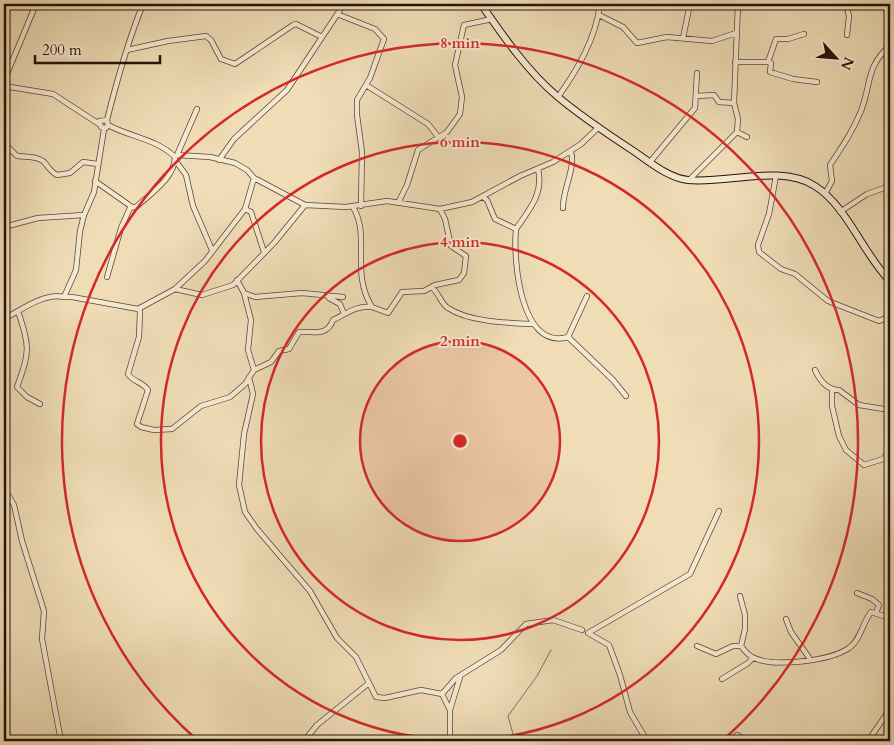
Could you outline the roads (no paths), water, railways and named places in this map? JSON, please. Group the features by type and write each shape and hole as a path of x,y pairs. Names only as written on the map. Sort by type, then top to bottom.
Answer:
{"main road":[{"path":"481,4 531,69 558,97 650,162 676,177 689,180 776,176 806,181 825,194 889,278"}],"street":[{"path":"4,81 36,4"},
{"path":"64,297 76,270 84,215 94,192 106,125 127,50 143,4"},
{"path":"219,160 234,139 287,90 344,4"},
{"path":"558,97 575,74 594,33 600,4"},
{"path":"683,38 690,4"},
{"path":"689,180 737,132 738,119 734,103 738,4"},
{"path":"846,4 849,16 847,35"},
{"path":"336,14 376,28 383,36 382,46 366,85 357,100 356,107 362,152 361,206"},
{"path":"599,15 623,27 637,43 658,38 712,41 736,34"},
{"path":"398,202 407,185 418,150 440,138 454,124 462,106 455,65 462,29 467,24 492,19"},
{"path":"127,50 168,41 206,36 211,40 221,59 235,64 296,24 322,37"},
{"path":"768,62 776,39 788,39 804,34"},
{"path":"825,194 832,180 830,164 847,141 861,112 871,68 878,57 890,45"},
{"path":"735,62 768,62"},
{"path":"768,62 771,64 770,72 794,79 817,82"},
{"path":"650,162 694,108 697,73"},
{"path":"366,85 428,124 440,138"},
{"path":"4,86 53,94 99,124 156,144 176,157 186,175 193,206 212,250"},
{"path":"696,96 714,96 719,102 734,103"},
{"path":"107,277 121,228 130,208 136,207 164,181 173,168 197,108"},
{"path":"99,124 101,119 106,125"},
{"path":"176,157 210,157 235,163 247,170 254,178 305,205 353,207 376,201 398,202 440,209 453,204 467,204 538,169 582,144 599,127"},
{"path":"737,132 747,137"},
{"path":"4,143 17,156 32,157 43,161 57,175 70,172 84,162 98,164"},
{"path":"563,208 572,155 571,152 567,154"},
{"path":"538,169 540,177 538,193 529,213 516,229 515,248 522,292 533,324 538,330 553,339 568,337"},
{"path":"776,176 769,214 758,245 759,252 781,269 794,274 828,301 879,321 890,316"},
{"path":"4,318 57,295 138,309 176,290 200,266 245,209 254,178"},
{"path":"95,181 132,207 136,207"},
{"path":"840,212 867,194 890,186"},
{"path":"482,197 487,200 495,219 516,229"},
{"path":"176,290 202,294 225,289 237,280 292,224 305,205"},
{"path":"353,207 358,214 362,241 359,254 360,274 372,307"},
{"path":"245,209 251,212 264,252"},
{"path":"138,309 140,311 139,337 128,374 131,379 148,390 138,424 141,428 162,431 172,429 201,406 230,397 250,377 254,370 271,362 279,351 289,349 299,332 322,332 330,327 333,320 364,306 388,313 402,292 424,291 431,287 459,280 466,262 466,256 451,246 445,219 440,209"},
{"path":"4,227 38,218 84,215"},
{"path":"237,280 244,293 251,320 248,350 254,370"},
{"path":"431,287 435,289 449,309 472,317 506,323 533,324"},
{"path":"244,293 255,297 302,293 327,297 343,297"},
{"path":"568,337 587,296"},
{"path":"327,297 340,304 344,314"},
{"path":"18,311 29,346 26,364 17,387 28,397 40,404"},
{"path":"568,337 614,380 626,396"},
{"path":"815,370 819,378 832,390 840,390 859,405 890,410"},
{"path":"250,377 253,394 244,434 239,485 245,512 257,529 310,591 337,638 356,657 376,697 385,698 421,690 442,694"},
{"path":"832,390 834,420 838,436 846,450 864,465 883,459 890,450"},
{"path":"4,488 14,505 22,541 44,611 42,639 61,741"},
{"path":"647,741 630,712 620,675 609,645 588,632 690,574 719,511"},
{"path":"857,593 872,599 879,605 876,613"},
{"path":"740,596 745,615 745,629 741,646"},
{"path":"697,646 716,654 733,646 741,646 753,658 776,663 810,659 850,648 871,612 890,618"},
{"path":"786,618 791,632 810,659"},
{"path":"442,694 460,676 502,650 526,624 553,620 582,630"},
{"path":"722,679 753,658"},
{"path":"450,741 450,710 460,676"},
{"path":"304,741 317,725 369,683"},
{"path":"442,694 450,710"},
{"path":"868,741 890,710"},
{"path":"732,741 737,735 748,741"}],"waterway":[{"path":"515,741 508,716 537,676 551,650"}]}
